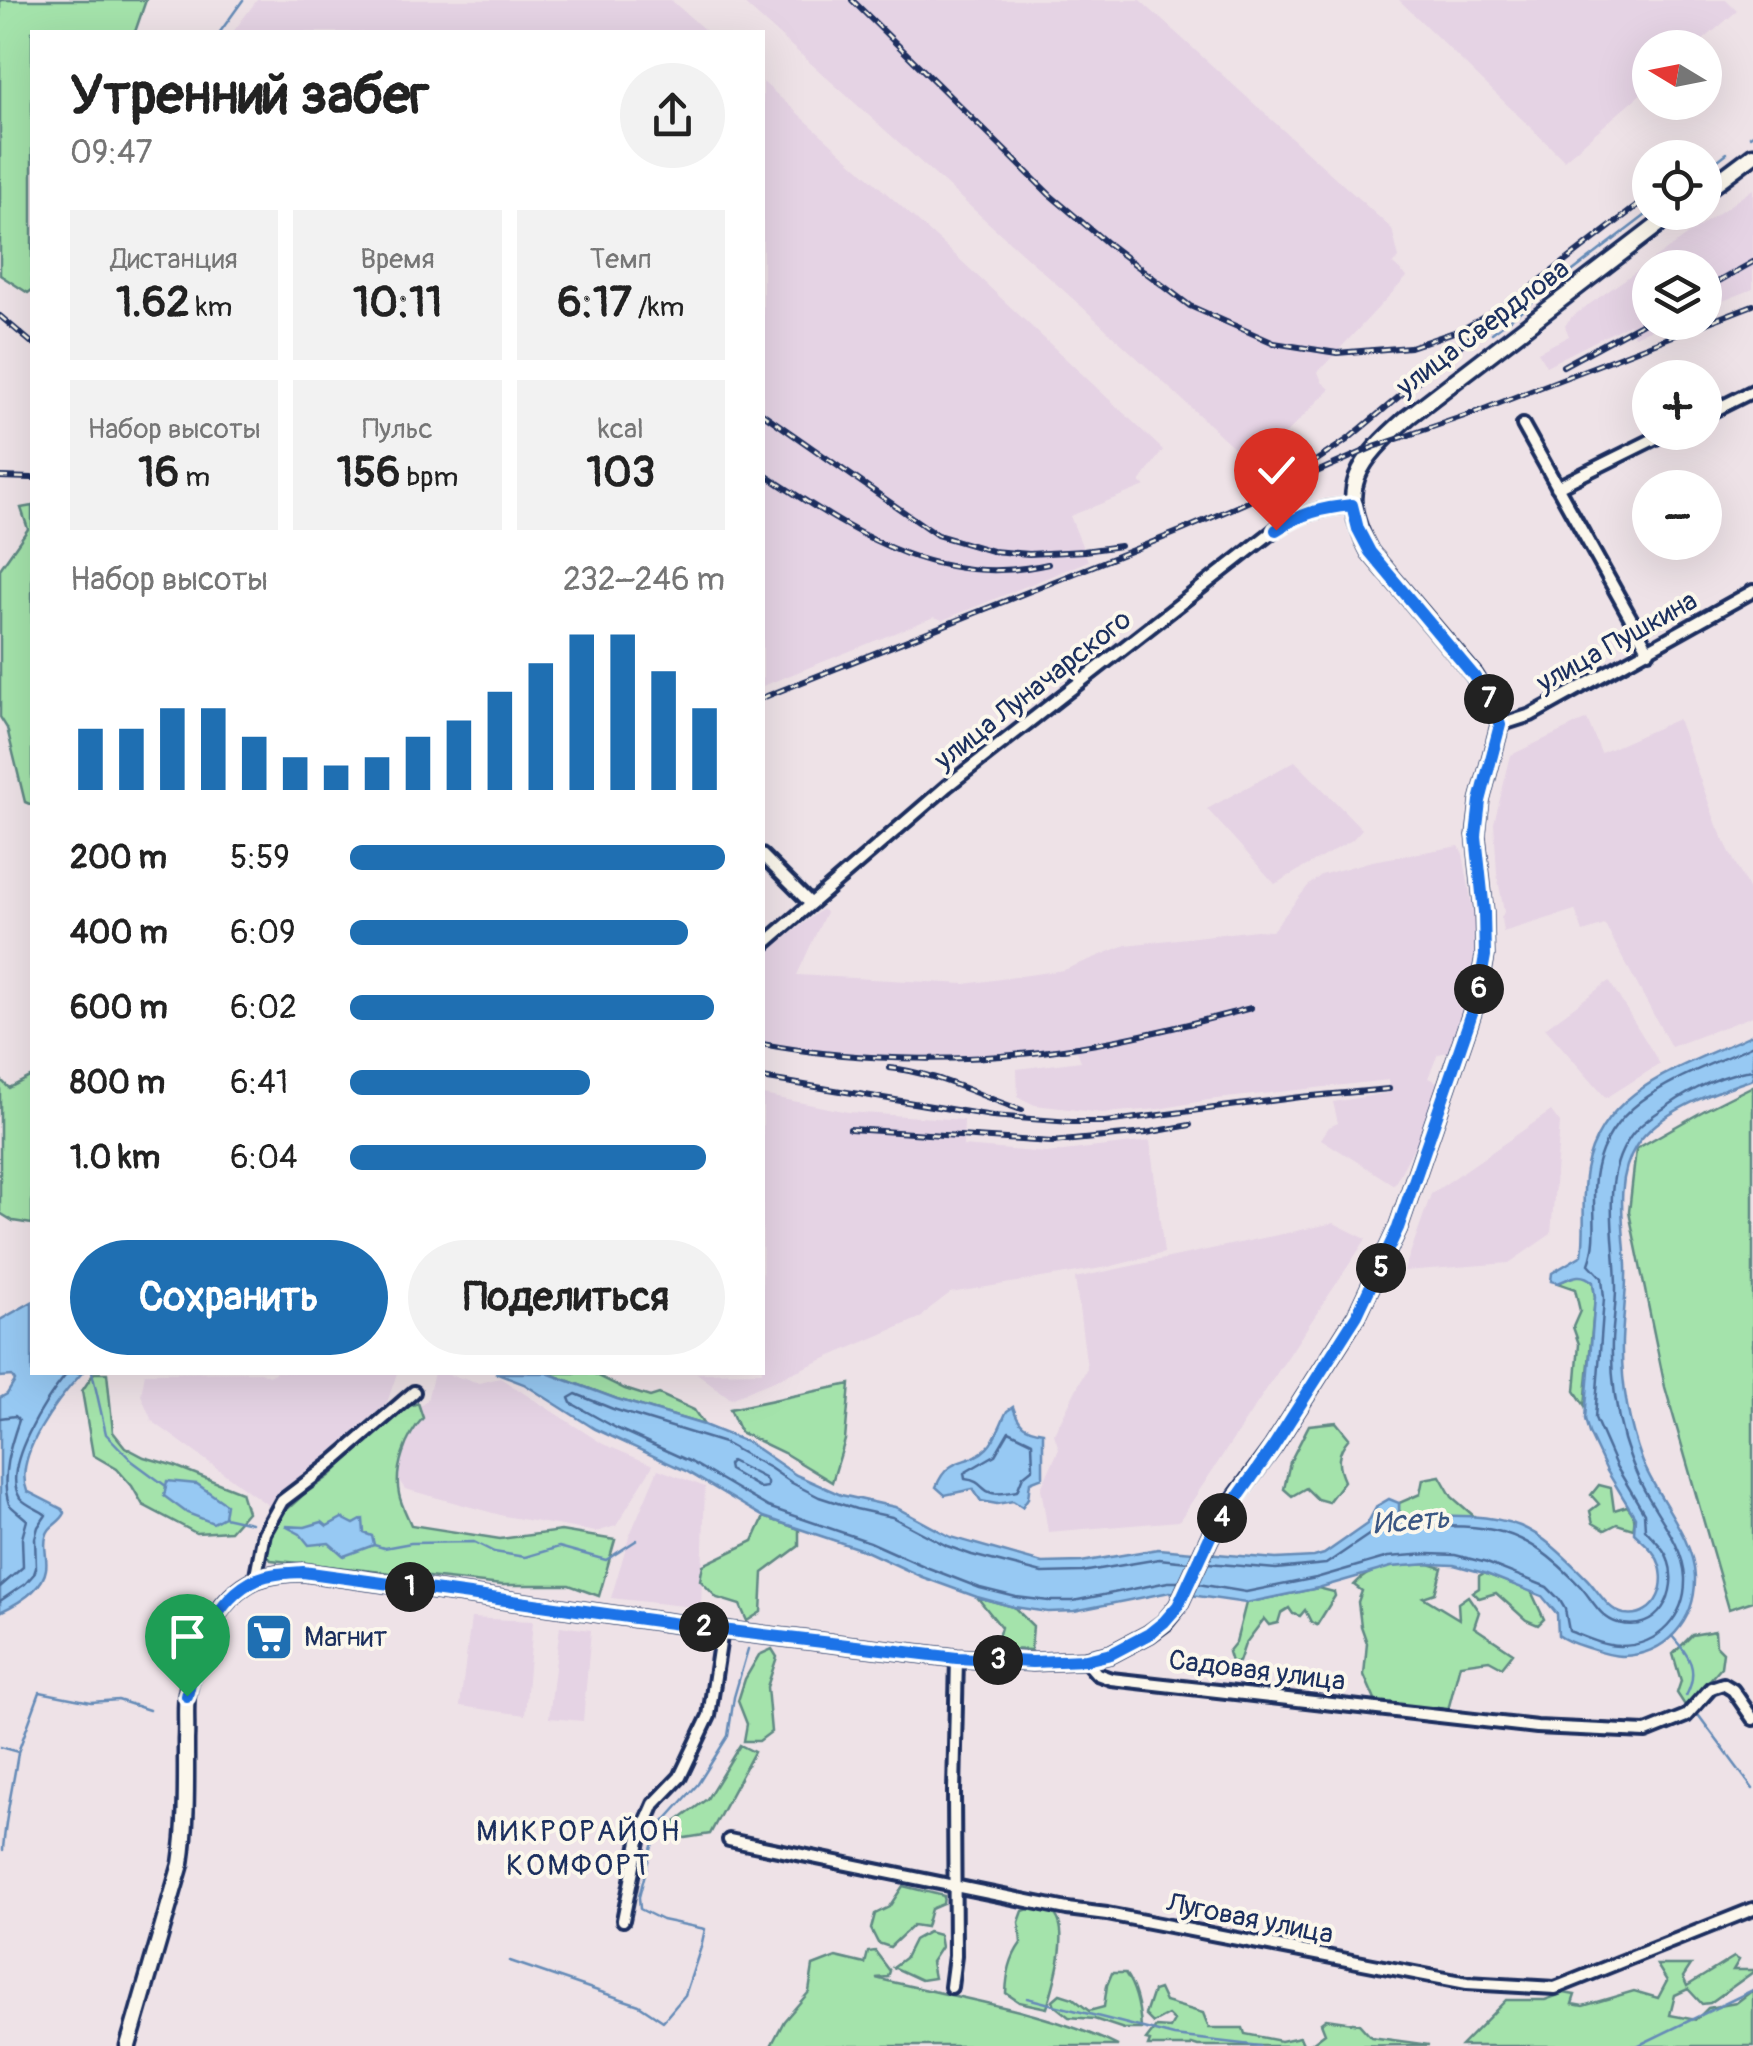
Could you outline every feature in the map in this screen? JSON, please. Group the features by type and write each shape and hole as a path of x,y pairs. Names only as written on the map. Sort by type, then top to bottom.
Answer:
{"main road":[{"path":"1722,178 1753,155"},
{"name":"улица Свердлова","path":"1352,505 1360,469 1374,447 1652,230"},
{"path":"1086,1660 1111,1654 1149,1634 1178,1606 1210,1537 1357,1315 1398,1228 1478,994 1485,956 1476,836 1480,801 1500,725 1474,676 1370,552 1352,505"},
{"name":"Садовая улица","path":"255,1580 278,1573 303,1572 957,1658 1086,1660"},
{"path":"128,2046 180,1864 185,1833 187,1696 196,1657 212,1624 231,1598 255,1580"}],"street":[{"path":"1722,406 1753,391"},
{"path":"1523,425 1648,651"},
{"path":"1557,487 1632,450"},
{"name":"улица Луначарского","path":"765,943 947,786 1276,530 1323,508 1352,505"},
{"name":"улица Пушкина","path":"1500,725 1532,715 1753,591"},
{"path":"765,858 810,903"},
{"path":"255,1580 264,1533 282,1501 414,1392"},
{"path":"623,1920 640,1836 654,1804 680,1777 709,1716 722,1630"},
{"path":"952,1987 957,1658"},
{"name":"Садовая улица","path":"1086,1660 1097,1674 1111,1679 1537,1726 1646,1732 1686,1716 1710,1688 1723,1684 1734,1690 1753,1719"},
{"name":"Луговая улица","path":"729,1840 954,1887 1467,1983 1555,1988 1753,1909"}],"shaded area":[{"path":"257,0 671,0 705,30 234,30"},
{"path":"740,0 1140,0 1392,229 1399,258 1393,264 1407,277 1318,372 1330,389 1254,466"},
{"path":"1399,0 1726,0 1737,11 1715,30 1632,30 1632,101 1564,160"},
{"path":"765,84 1163,450 1140,482 1145,486 1070,516 1088,561 943,620 934,617 765,685"},
{"path":"1753,189 1753,289 1722,301 1722,250 1666,250 1695,230 1722,230 1722,211"},
{"path":"1632,274 1632,331 1629,324 1546,366 1538,352 1569,336 1565,326 1570,318"},
{"path":"1587,719 1601,753 1678,719 1718,828 1753,899 1753,1016 1671,1047 1605,925 1583,932 1575,910 1503,932 1494,823 1511,755"},
{"path":"1295,761 1362,829 1352,840 1275,884 1207,809"},
{"path":"1459,846 1474,916 1475,952 1456,1045 1438,1054 1428,1078 1440,1083 1428,1121 1394,1185 1321,1139 1329,1127 1338,1123 1333,1102 1388,1093 1389,1080 1102,1113 1035,1105 1018,1097 1017,1069 1081,1061 1076,1048 888,1059 765,1044 765,953 822,909 826,912 797,975 965,984 1064,970 1126,945 1272,931 1321,875 1372,861"},
{"path":"1609,981 1660,1064 1606,1098 1545,1028"},
{"path":"765,1095 848,1112 964,1120 963,1146 1046,1153 1150,1141 1164,1253 1108,1267 950,1293 922,1317 731,1399 700,1375 765,1375"},
{"path":"1551,1111 1560,1123 1551,1234 1509,1263 1404,1271 1431,1194"},
{"path":"1334,1223 1366,1239 1179,1521 1048,1532 1041,1488 1059,1449 1054,1434 1087,1368 1075,1278"},
{"path":"145,1375 396,1375 387,1403 269,1506 152,1421 141,1395"},
{"path":"433,1375 480,1383 500,1378 603,1444 653,1465 616,1526 596,1532 504,1516 405,1489 370,1440 427,1400"},
{"path":"658,1469 705,1487 701,1608 611,1598 629,1537"},
{"path":"471,1618 533,1621 525,1715 460,1706"},
{"path":"560,1626 591,1630 583,1721 549,1718"}],"green space":[{"path":"0,0 146,0 136,30 30,30 30,292 0,275"},
{"path":"30,506 30,804 25,802 7,728 0,717 0,569 28,529 21,508"},
{"path":"30,1077 30,1224 13,1221 0,1213 0,1079 9,1088"},
{"path":"1753,1086 1753,1601 1729,1609 1665,1387 1629,1212 1636,1149"},
{"path":"1576,1275 1593,1282 1595,1297 1585,1406 1575,1391 1579,1344 1573,1327 1580,1311 1575,1289 1558,1283"},
{"path":"93,1375 107,1375 113,1432 125,1447 241,1492 247,1512 230,1531 196,1533 143,1505 117,1469 93,1455 82,1391"},
{"path":"552,1375 596,1375 650,1397 659,1394 694,1410 704,1425"},
{"path":"850,1384 845,1440 832,1482 740,1432 730,1409"},
{"path":"418,1403 423,1418 407,1443 398,1474 400,1498 411,1525 500,1539 561,1531 615,1540 599,1596 569,1585 502,1585 271,1560 263,1551 280,1516 331,1475 393,1412"},
{"path":"1336,1422 1349,1438 1339,1458 1344,1481 1328,1502 1317,1499 1306,1488 1292,1496 1284,1489 1290,1462 1309,1425"},
{"path":"1440,1476 1452,1497 1475,1517 1402,1516 1399,1503 1420,1494 1423,1479"},
{"path":"1599,1485 1611,1488 1614,1510 1627,1506 1633,1514 1633,1529 1617,1524 1605,1530 1593,1523 1590,1511 1599,1504 1591,1495"},
{"path":"764,1517 799,1529 799,1546 763,1573 761,1612 747,1621 740,1605 717,1598 700,1580 703,1565 753,1541"},
{"path":"1429,1564 1442,1568 1435,1593 1423,1597 1459,1619 1458,1603 1468,1596 1479,1612 1474,1627 1513,1653 1502,1667 1489,1660 1460,1664 1448,1710 1378,1707 1364,1675 1367,1643 1358,1602 1362,1591 1354,1585 1379,1570"},
{"path":"1484,1573 1531,1591 1544,1619 1538,1625 1526,1620 1496,1593 1479,1598 1473,1592 1479,1588 1479,1576"},
{"path":"1318,1588 1334,1592 1335,1596 1317,1625 1305,1610 1300,1616 1289,1608 1281,1613 1278,1623 1269,1625 1264,1619 1245,1644 1239,1662 1231,1662 1228,1652 1236,1642 1246,1603"},
{"path":"977,1597 1014,1607 1033,1626 1031,1650 1004,1649 997,1641 1001,1627"},
{"path":"1715,1631 1716,1645 1723,1652 1721,1667 1686,1707 1677,1693 1681,1681 1673,1654 1692,1635"},
{"path":"772,1649 777,1657 767,1687 771,1732 759,1741 744,1741 747,1724 738,1701 759,1655"},
{"path":"740,1745 754,1752 710,1834 685,1838 660,1834 707,1799"},
{"path":"903,1886 944,1896 943,1904 931,1909 926,1927 913,1925 890,1947 878,1943 871,1929 875,1914 889,1907"},
{"path":"1037,1906 1052,1912 1061,1930 1060,1958 1047,2008 1019,2002 1006,1993 1010,1966 1021,1943 1019,1922 1023,1911"},
{"path":"928,1932 939,1935 941,1947 931,1962 934,1978 921,1980 893,1967 905,1958 914,1940"},
{"path":"875,1951 890,1971 888,1977 876,1978 1030,2014 1118,2046 771,2046 784,2021 809,1992 813,1966 836,1957 865,1964 868,1952"},
{"path":"1734,1957 1739,1960 1733,1970 1753,1972 1710,2003 1702,2004 1688,1989 1675,1995 1670,2015 1696,2020 1708,2008 1736,2003 1753,1990 1753,2046 1461,2046 1506,2000 1545,2000 1564,1993 1575,1995 1572,2004 1583,2006 1634,1991 1658,1998 1667,1981 1657,1965 1691,1965 1683,1977 1687,1986"},
{"path":"1112,1973 1125,1973 1129,1979 1141,2029 1069,2017 1055,2006 1053,2000 1060,1994 1073,1998 1089,2011 1104,2007"},
{"path":"1159,1989 1165,2002 1203,2013 1209,2028 1243,2028 1245,2034 1281,2041 1300,2037 1304,2046 1148,2046 1150,2041 1146,2040 1156,2027 1170,2028 1174,2021 1168,2015 1153,2023 1145,2015 1153,1991"},
{"path":"1326,2019 1359,2024 1371,2037 1429,2045 1308,2046 1325,2033 1321,2023"}],"water":[{"name":"Исеть","path":"1753,1034 1753,1079 1689,1104 1659,1122 1636,1146 1625,1174 1622,1356 1626,1402 1642,1460 1688,1547 1695,1577 1684,1621 1665,1642 1638,1654 1612,1655 1567,1641 1558,1635 1557,1614 1542,1596 1454,1565 1391,1567 1246,1603 1170,1592 1074,1611 1014,1607 977,1597 866,1551 764,1517 686,1471 595,1429 524,1384 500,1375 552,1375 704,1425 749,1443 796,1475 841,1495 895,1507 951,1537 1042,1563 1081,1562 1158,1549 1276,1559 1314,1557 1367,1524 1377,1506 1389,1499 1399,1503 1399,1514 1406,1517 1478,1517 1520,1526 1563,1556 1613,1608 1624,1614 1636,1614 1653,1604 1662,1575 1655,1555 1634,1533 1635,1517 1607,1471 1585,1419 1593,1282 1580,1276 1558,1283 1551,1281 1552,1273 1582,1255 1586,1170 1595,1142 1609,1118 1628,1099 1675,1069"},
{"path":"30,1303 30,1375 80,1375 41,1428 26,1461 27,1491 65,1513 47,1533 44,1577 28,1595 0,1612 0,1398 15,1381 12,1376 0,1377 0,1320"},
{"path":"1013,1407 1023,1425 1043,1432 1043,1477 1030,1482 1022,1507 1013,1501 981,1501 973,1489 945,1495 936,1487 941,1477 953,1465 987,1448"},
{"path":"167,1481 197,1484 226,1504 224,1517 213,1523 187,1513 164,1496"},
{"path":"342,1518 354,1524 363,1519 364,1533 372,1536 374,1545 344,1556 329,1543 309,1545 300,1534 285,1526 305,1527 322,1522 327,1526"}],"waterway":[{"path":"221,30 243,0"},
{"path":"1722,157 1727,153"},
{"path":"1492,333 1632,226"},
{"path":"93,1375 106,1434 132,1461 166,1486"},
{"path":"224,1517 251,1523"},
{"path":"374,1545 384,1548 411,1543 474,1542 494,1552 525,1557 559,1547 606,1560 637,1540"},
{"path":"1672,1636 1691,1663 1692,1678 1686,1696"},
{"path":"510,1961 639,2005 663,2021 685,1995 705,1929 662,1920 640,1909 639,1897 652,1846 663,1823 698,1784 728,1736 748,1649"},
{"path":"0,1747 18,1752 40,1692 91,1702 118,1700 149,1710"},
{"path":"1699,1716 1753,1789"},
{"path":"3,1850 18,1753"},
{"path":"1637,2046 1753,1990"},
{"path":"1027,1998 1174,2036 1260,2046"}],"railway":[{"path":"852,0 1050,195 1190,306 1274,343 1337,353 1410,347 1463,329 1517,298"},
{"path":"1506,307 1632,210"},
{"path":"1722,279 1753,262"},
{"path":"765,697 1183,530 1374,447 1479,411 1753,305"},
{"path":"0,316 30,341"},
{"path":"1563,366 1632,329"},
{"path":"1311,464 1347,440 1479,330"},
{"path":"765,415 937,535 992,551 1029,554 1120,546"},
{"path":"765,475 862,534 931,562 968,569 1007,570 1048,564"},
{"path":"0,477 30,478"},
{"path":"765,1044 880,1058 1000,1056 1121,1039 1251,1008"},
{"path":"889,1068 940,1079 1022,1110"},
{"path":"765,1078 992,1116 1071,1122 1105,1122 1389,1089"},
{"path":"850,1129 1052,1142 1190,1125"}],"place":[{"name":"Магнит","path":"269,1637"}],"district":[{"name":"МИКРОРАЙОН КОМФОРТ","path":"579,1848"}],"route":[{"path":"187,1696 196,1657 212,1624 231,1598 255,1580 278,1573 303,1572 957,1658 1086,1660 1111,1654 1164,1622 1178,1606 1210,1537 1320,1376 1380,1271 1468,1025 1485,956 1476,836 1480,801 1500,725 1494,708 1474,676 1370,552 1352,505 1323,508 1276,530"}]}
